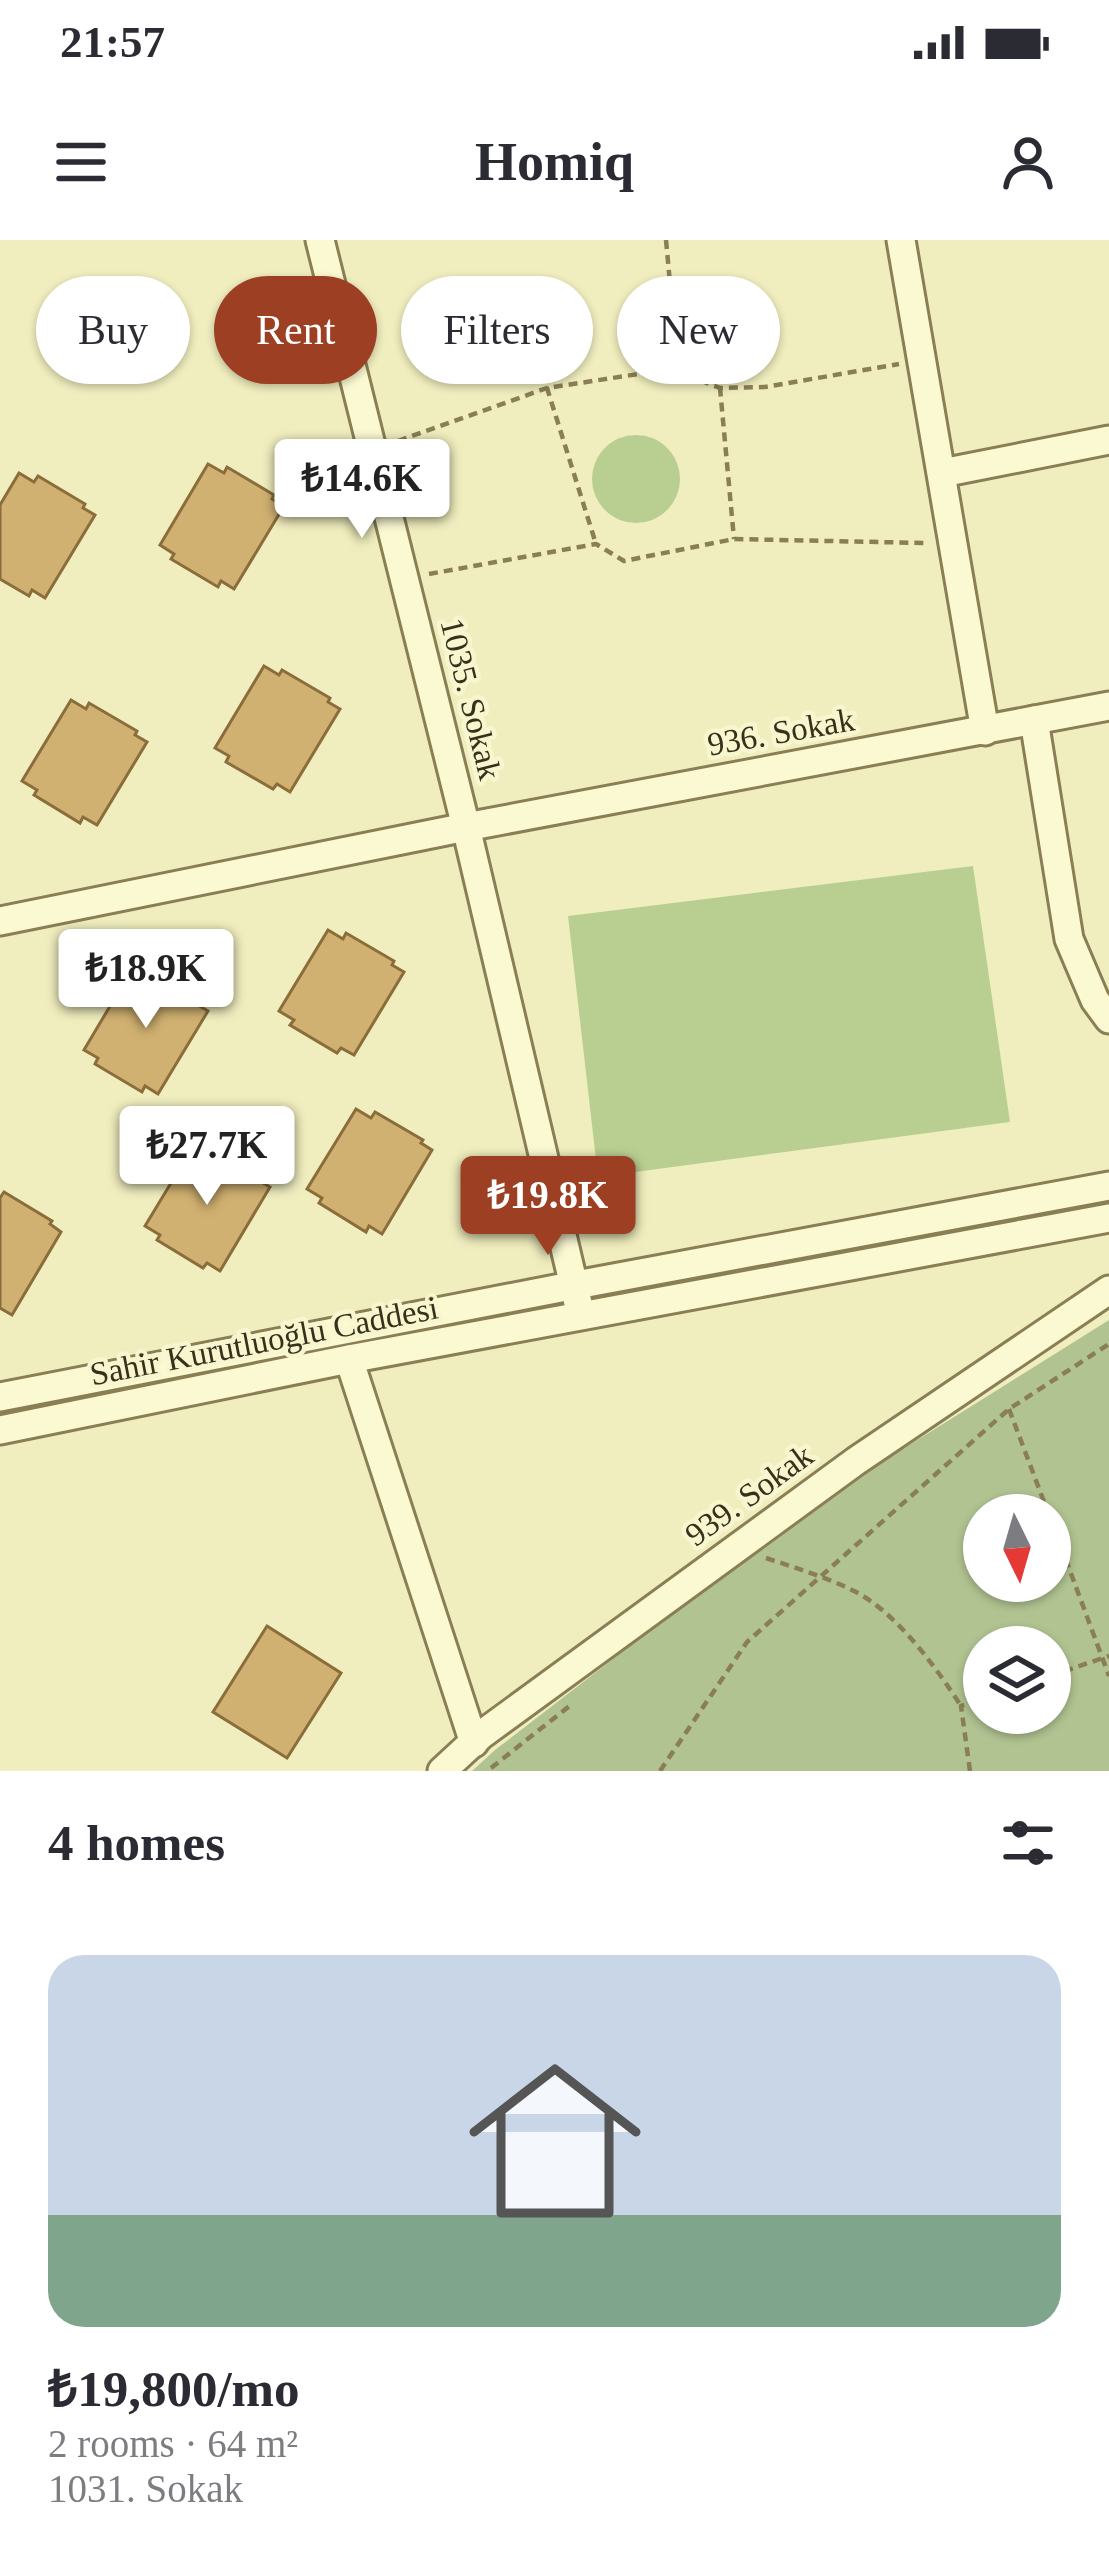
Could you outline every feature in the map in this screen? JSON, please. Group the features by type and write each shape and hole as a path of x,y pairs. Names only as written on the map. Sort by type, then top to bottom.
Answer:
{"street":[{"name":"1035. Sokak","path":"320,240 466,827 580,1316"},
{"path":"901,240 985,731"},
{"path":"942,472 1109,440"},
{"name":"936. Sokak","path":"0,921 1109,706"},
{"path":"1034,720 1069,939 1095,1000 1109,1019"},
{"name":"Sahir Kurutluoğlu Caddesi","path":"0,1397 1109,1186"},
{"name":"Sahir Kurutluoğlu Caddesi","path":"0,1430 350,1359 1109,1218"},
{"name":"939. Sokak","path":"442,1771 856,1461 1109,1291"},
{"path":"350,1359 474,1743"}],"path":[{"path":"666,240 675,337 720,388 734,539"},
{"path":"372,450 547,388 671,369 720,388 765,387 922,359"},
{"path":"544,384 596,544 624,561 734,539 954,543"},
{"path":"404,579 596,544"},
{"path":"660,1771 747,1642 1009,1409 1109,1344"},
{"path":"1009,1409 1042,1494"},
{"path":"761,1556 859,1593 898,1627 935,1666 961,1706 970,1771"},
{"path":"1071,1569 1109,1676"},
{"path":"1071,1669 1106,1657"},
{"path":"490,1768 581,1697"}],"green space":[{"path":"636,435 653,438 667,448 677,462 677,496 667,510 653,520 636,523 619,520 605,510 595,496 592,479 595,462 605,448 619,438"},
{"path":"973,866 1010,1122 598,1177 568,916"},
{"path":"1109,1320 1109,1771 472,1771 810,1507"}],"building":[{"path":"208,464 224,473 227,467 284,506 234,589 221,581 218,587 171,559 174,554 160,545"},
{"path":"19,473 34,482 38,476 95,515 45,598 32,590 29,596 0,579 0,505"},
{"path":"264,666 279,675 282,670 340,709 290,792 277,784 273,789 226,762 229,756 215,748"},
{"path":"71,700 86,709 89,703 147,742 97,825 83,817 80,823 34,795 37,790 22,781"},
{"path":"328,930 343,939 346,933 404,972 354,1055 341,1048 337,1053 290,1025 294,1020 279,1011"},
{"path":"132,969 148,978 151,972 199,1000 196,1004 208,1011 158,1094 145,1086 142,1092 95,1064 98,1058 84,1050"},
{"path":"356,1109 371,1118 375,1112 432,1150 382,1234 369,1226 366,1232 319,1203 322,1198 307,1189"},
{"path":"194,1145 209,1154 213,1148 270,1187 220,1271 207,1263 203,1268 157,1240 160,1235 145,1226"},
{"path":"4,1192 52,1221 61,1232 12,1315 0,1308 0,1198"},
{"path":"267,1626 341,1673 287,1758 213,1712"}]}
